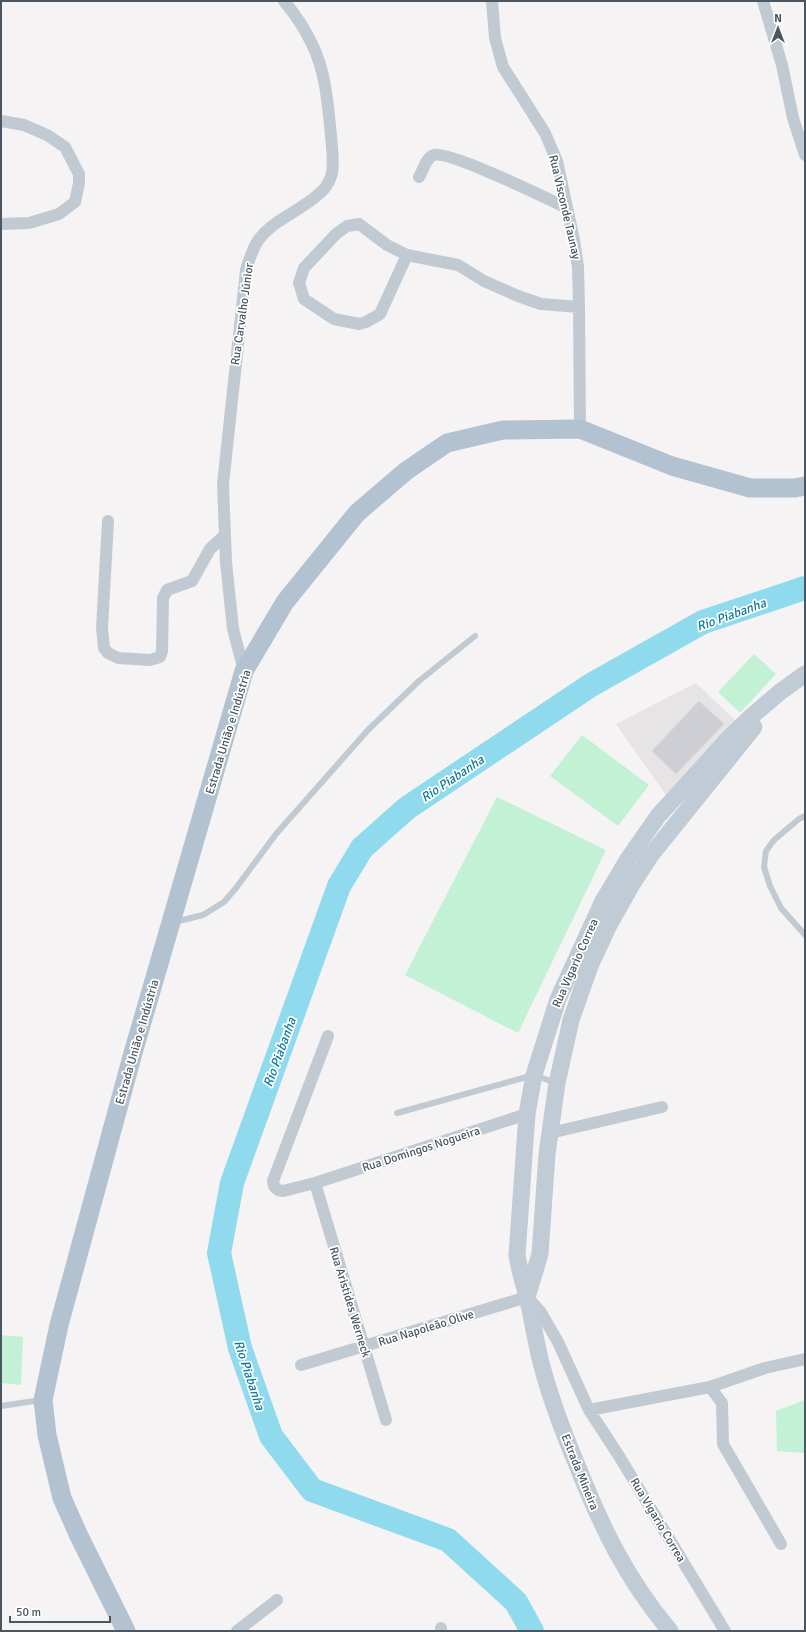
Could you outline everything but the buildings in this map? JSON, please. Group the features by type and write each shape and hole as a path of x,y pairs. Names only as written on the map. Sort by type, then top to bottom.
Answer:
{"main road":[{"name":"Estrada União e Indústria","path":"126,1631 62,1498 47,1435 42,1400 59,1326 133,1053 244,671 285,602 357,513 406,471 447,443 504,430 580,428 672,466 750,488 794,488 805,486"}],"street":[{"name":"Rua Carvalho Júnior","path":"244,671 232,628 223,484 224,462 246,270 251,254 258,241 269,229 307,203 325,188 332,174 333,157 328,104 321,70 313,45 294,12 284,1"},
{"name":"Rua Visconde Taunay","path":"492,1 495,38 503,67 545,133 557,161 574,240 578,267 580,428"},
{"path":"763,1 782,64 793,118 805,155"},
{"path":"1,122 24,125 53,139 65,147 79,174 79,183 75,202 59,214 29,224 1,224"},
{"path":"419,177 428,159 434,155 442,155 470,164 567,208"},
{"path":"407,255 380,314 366,322 359,324 334,319 304,299 299,283 304,268 336,234 347,226 359,224 388,245 407,255 458,265 484,281 541,304 579,307"},
{"path":"108,521 103,635 104,648 108,653 118,658 150,660 160,656 162,651 163,598 166,590 192,581 210,549 225,535"},
{"name":"Rua Vigario Correa","path":"725,1631 620,1456 589,1410 558,1342 540,1311 527,1297 520,1275 517,1255 527,1114 534,1075 558,999 603,901 640,842 658,816 729,738 753,714 805,674"},
{"name":"Rua Vigario Correa","path":"527,1297 540,1254 547,1154 557,1083 571,1020 590,966 609,925 631,886 651,855 750,732 780,692"},
{"path":"640,842 651,855"},
{"name":"Rua Domingos Nogueira","path":"328,1036 273,1181 274,1186 278,1190 315,1184 527,1114"},
{"path":"550,1133 662,1107"},
{"name":"Rua Aristides Werneck","path":"315,1184 386,1420"},
{"name":"Rua Napoleão Olive","path":"301,1365 527,1297"},
{"name":"Estrada Mineira","path":"527,1297 543,1370 559,1421 601,1523 618,1557 635,1585 670,1631"},
{"path":"589,1410 710,1387 765,1368 805,1359"},
{"path":"710,1387 722,1403 723,1444 781,1544"},
{"path":"239,1630 277,1600"}],"lane":[{"path":"171,923 203,915 224,902 276,834 368,730 419,681 475,636"},
{"path":"805,816 799,819 774,840 766,851 764,867 770,886 781,908 805,934"},
{"path":"397,1113 534,1075 557,1083"},
{"path":"1,1406 42,1400"}],"shaded area":[{"path":"696,683 735,720 666,795 616,724"}],"green space":[{"path":"754,654 776,674 740,713 718,692"},
{"path":"582,735 649,785 618,826 550,776"},
{"path":"497,797 606,850 518,1033 405,975"},
{"path":"1,1335 23,1337 21,1385 1,1383"},
{"path":"805,1400 805,1453 777,1451 776,1411"}],"waterway":[{"name":"Rio Piabanha","path":"532,1631 516,1602 448,1540 312,1490 271,1436 240,1348 219,1253 232,1183 339,886 362,848 407,808 591,685 703,622 805,588"}]}
